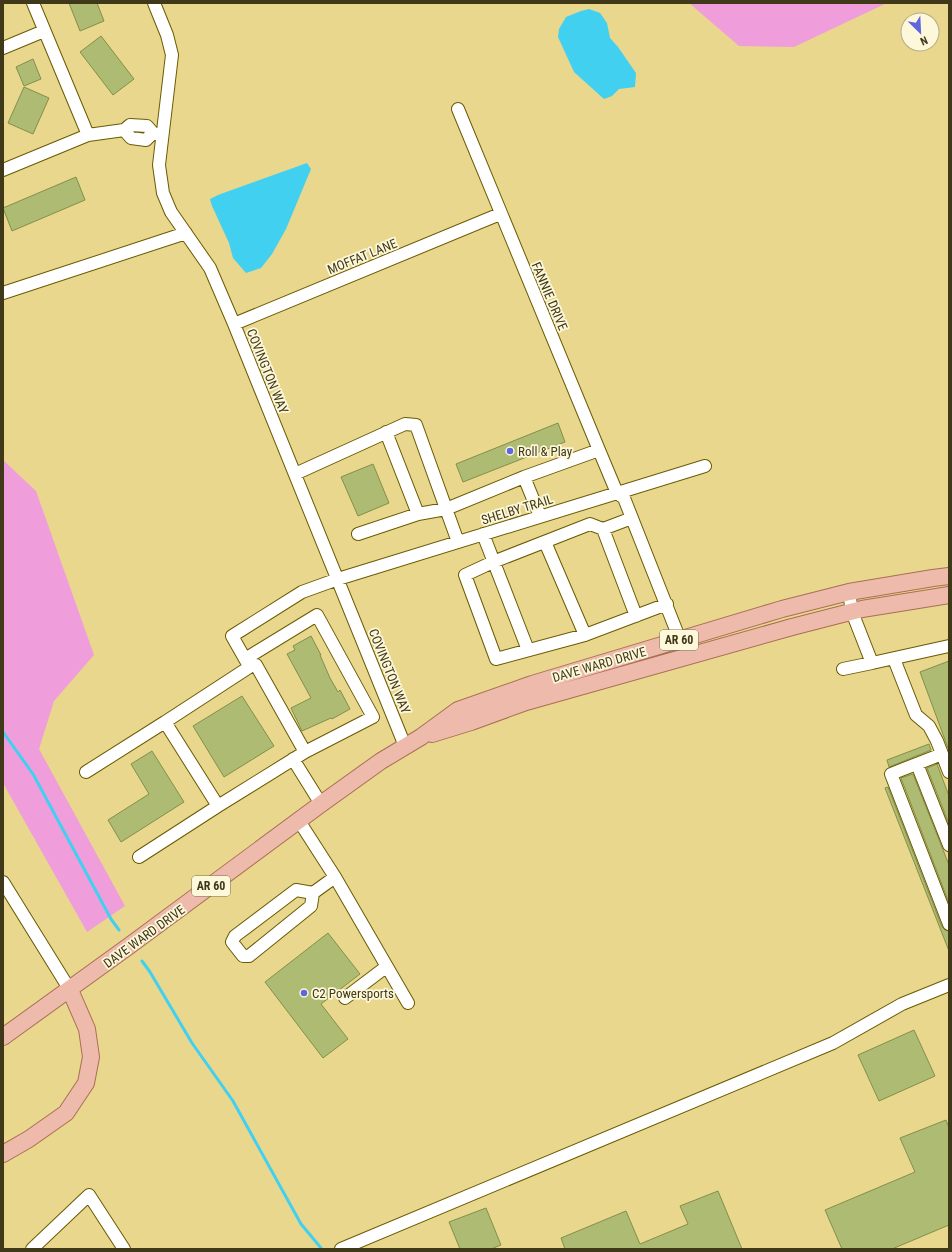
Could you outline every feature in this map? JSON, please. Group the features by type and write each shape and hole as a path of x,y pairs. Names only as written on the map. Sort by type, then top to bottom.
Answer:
{"main road":[{"name":"DAVE WARD DRIVE","path":"3,1037 70,990 321,804 380,762 421,737 458,710 532,684 782,609 849,592 949,576"},
{"name":"DAVE WARD DRIVE","path":"421,737 471,722 526,702 792,627 852,612 934,596 949,595"},
{"path":"3,1154 29,1139 66,1113 86,1083 91,1057 87,1029 70,990"}],"street":[{"path":"33,3 88,135"},
{"name":"COVINGTON WAY","path":"154,3 167,35 172,55 157,134 158,165 163,193 171,212 210,268 405,746"},
{"path":"3,48 44,30"},
{"name":"FANNIE DRIVE","path":"458,109 500,214 617,493 624,498 680,640"},
{"path":"3,170 88,135 124,130 130,138 146,140 157,134"},
{"name":"MOFFAT LANE","path":"234,324 500,214"},
{"path":"3,294 186,233"},
{"path":"295,474 405,424 416,425 458,542"},
{"path":"386,432 418,514"},
{"path":"358,534 418,514 446,509 524,477 599,450"},
{"name":"SHELBY TRAIL","path":"248,663 232,636 302,592 338,579 705,466"},
{"path":"524,477 540,516"},
{"path":"632,518 603,529 590,524 494,562 465,576 496,659 585,635 667,604"},
{"path":"603,529 636,616"},
{"path":"482,534 528,650"},
{"path":"545,542 585,635"},
{"path":"849,592 852,612 872,663"},
{"path":"86,772 165,722 318,615 373,717 293,759 139,857"},
{"path":"844,669 949,646"},
{"path":"894,658 916,715 929,726 937,741 949,772"},
{"path":"248,663 256,665 305,752"},
{"path":"165,722 218,806"},
{"path":"942,754 891,774 949,924"},
{"path":"293,759 321,804"},
{"path":"917,764 948,841"},
{"path":"299,820 335,877 408,1003"},
{"path":"313,893 296,890 235,936 232,942 243,956 249,956 311,906 313,893 335,877"},
{"path":"3,882 70,990"},
{"path":"345,998 386,966"},
{"path":"341,1249 833,1043 902,1004 949,985"},
{"path":"32,1249 89,1195 124,1249"}],"shaded area":[{"path":"689,3 887,3 794,47 739,46"},
{"path":"3,460 36,491 94,655 54,701 39,749 125,906 87,932 3,783"}],"water":[{"path":"589,9 600,13 607,23 610,38 636,73 635,87 619,89 612,96 604,99 574,72 558,37 559,29 566,17"},
{"path":"307,163 311,169 286,229 272,254 261,268 246,273 233,258 229,243 210,199"}],"building":[{"path":"69,3 97,3 104,21 80,31"},
{"path":"101,36 134,79 113,95 80,52"},
{"path":"33,59 41,79 24,86 16,67"},
{"path":"24,87 49,98 33,134 8,123"},
{"path":"76,177 85,200 12,231 3,208"},
{"path":"558,423 565,442 463,482 456,464"},
{"path":"373,464 389,503 358,516 341,477"},
{"path":"311,636 321,655 330,678 338,692 340,690 350,709 332,719 331,718 302,731 291,708 311,698 287,654 295,650 293,646"},
{"path":"949,661 949,748 948,748 920,672"},
{"path":"242,696 274,746 224,777 193,726"},
{"path":"929,744 931,750 889,767 887,760"},
{"path":"152,751 184,802 121,842 108,820 149,794 131,764"},
{"path":"937,764 949,796 949,824 927,768"},
{"path":"913,774 949,865 949,903 901,778"},
{"path":"888,787 942,927 949,931 949,951 885,788"},
{"name":"C2 Powersports","path":"328,933 360,974 321,1004 348,1039 323,1058 265,982"},
{"path":"914,1030 935,1076 879,1101 858,1055"},
{"path":"946,1120 949,1128 949,1225 892,1249 842,1249 825,1210 915,1172 900,1138"},
{"path":"718,1191 742,1249 565,1249 561,1238 626,1211 640,1244 688,1224 680,1206"},
{"path":"486,1208 501,1245 491,1249 460,1249 449,1222"}],"waterway":[{"path":"3,732 33,774 111,919 119,930"},
{"path":"142,961 192,1043 233,1101 301,1224 321,1248"}],"place":[{"name":"Roll & Play","path":"510,451"},
{"name":"C2 Powersports","path":"304,993"}]}
